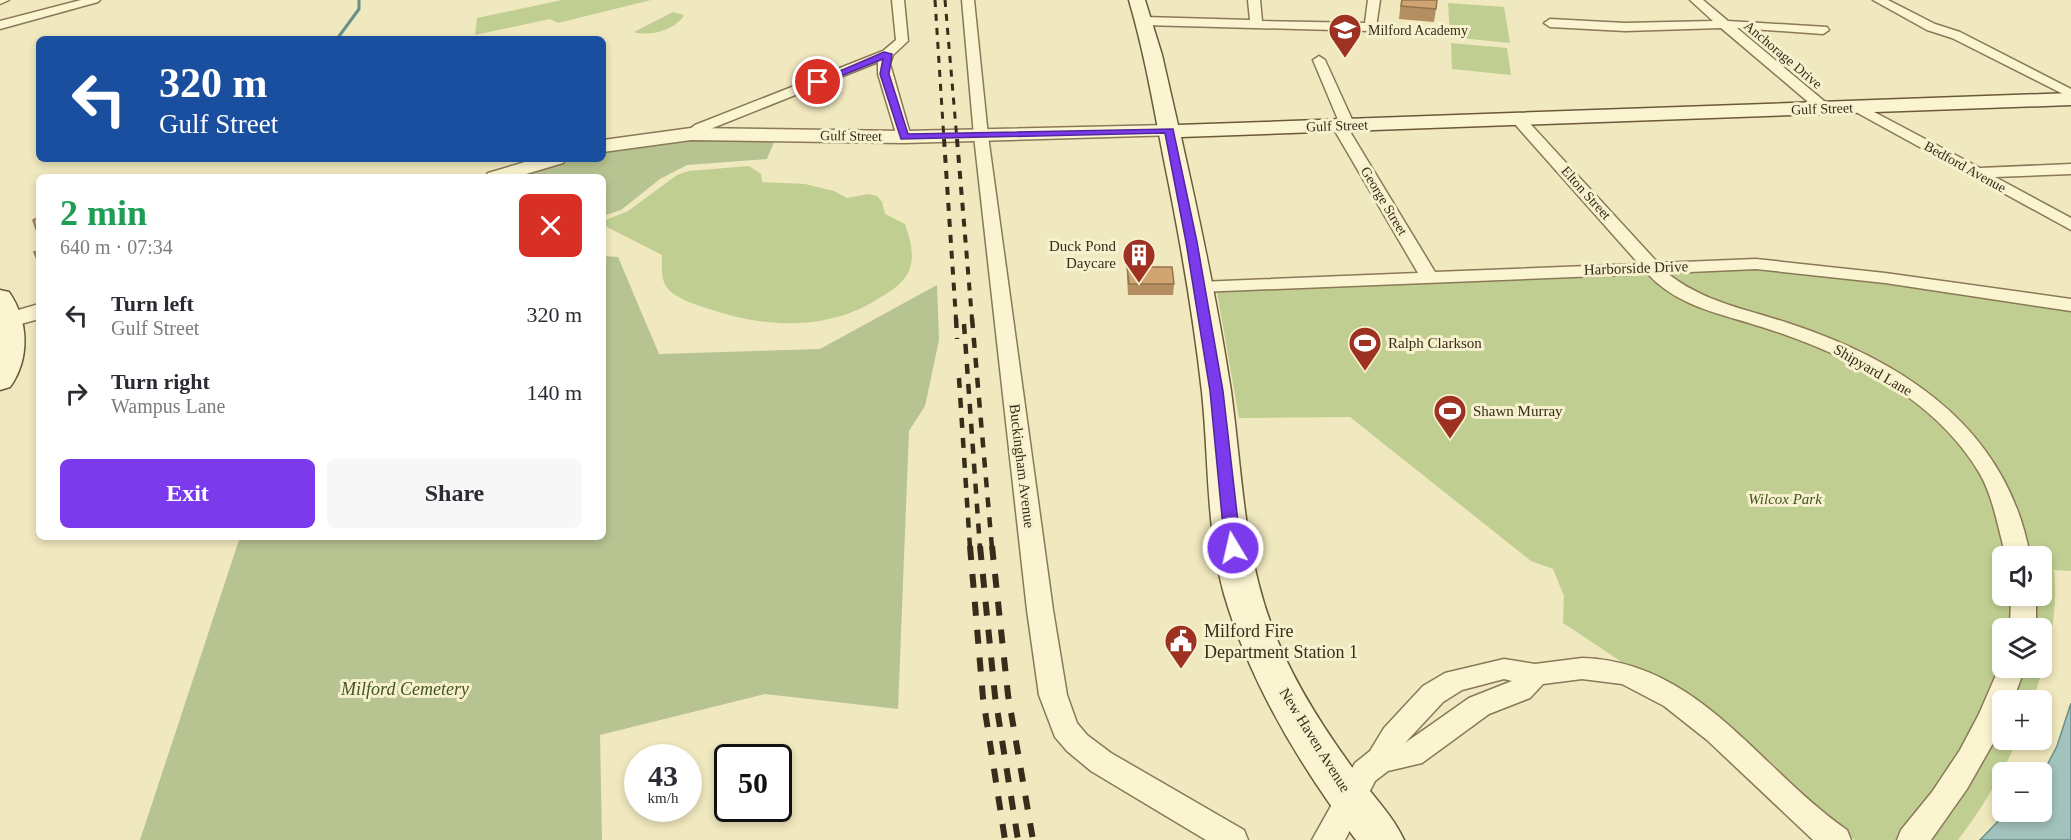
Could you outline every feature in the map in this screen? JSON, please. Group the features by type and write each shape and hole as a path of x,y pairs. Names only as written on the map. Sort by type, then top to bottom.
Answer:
{"main road":[{"name":"New Haven Avenue","path":"1137,0 1169,130 1199,287 1216,391 1229,527 1241,590 1264,654 1293,712 1382,840"},
{"name":"Gulf Street","path":"1169,130 1343,126 2071,99"},
{"path":"0,381 12,353 5,324"}],"street":[{"path":"0,25 94,0"},
{"path":"691,134 700,128 887,54 902,40 898,0"},
{"name":"Buckingham Avenue","path":"968,0 981,136 1040,610 1053,695 1065,729 1077,743 1101,762 1233,840"},
{"path":"1254,0 1256,22"},
{"path":"1144,21 1256,22 1370,27 1374,0"},
{"name":"Anchorage Drive","path":"1696,0 1825,109"},
{"path":"1878,0 1931,27 1956,35 2071,94"},
{"path":"1896,0 1949,27 1956,35"},
{"path":"1550,23 1625,27 1723,24 1823,30"},
{"path":"887,54 885,74 904,137"},
{"name":"George Street","path":"1319,60 1343,126 1429,277"},
{"name":"Bedford Avenue","path":"1859,108 2071,225"},
{"name":"Elton Street","path":"1518,119 1652,268"},
{"name":"Gulf Street","path":"606,146 691,134 904,137 1169,130"},
{"path":"505,174 546,162"},
{"path":"1976,173 2071,170"},
{"name":"Harborside Drive","path":"1199,287 1765,264 1885,278 2071,305"},
{"name":"Shipyard Lane","path":"1652,268 1666,282 1694,299 1809,336 1889,376 1911,390 1950,423 1992,477 2015,546"},
{"path":"5,324 36,312"},
{"path":"1327,840 1336,828 1350,796 1365,772 1380,760 1412,754 1479,705 1520,690 1535,675 1572,669 1593,669 1621,673 1647,682 1665,692 1704,723 1836,840"},
{"path":"1912,840 1955,783 1986,727 2008,678"}],"green space":[{"path":"562,0 651,0 558,23 550,19 475,35 477,18"},
{"path":"1448,3 1504,7 1510,43 1450,37"},
{"path":"673,12 684,15 675,25 654,33 634,32"},
{"path":"1451,43 1507,48 1511,75 1452,69"},
{"path":"775,140 767,159 687,165 660,179 621,210 606,215 606,174 520,174 566,162 606,162 606,152 672,141"},
{"path":"749,166 761,174 762,182 805,184 834,191 847,198 869,194 877,196 882,202 885,214 905,224 912,254 908,273 896,287 861,308 818,321 773,323 750,320 686,301 666,286 662,273 662,255 606,227 606,220 628,211 677,175 689,171"},
{"name":"Milford Cemetery","path":"606,256 618,257 659,354 820,349 937,285 939,340 925,406 909,431 898,709 765,694 600,735 602,840 140,840 239,540 606,540"},
{"name":"Wilcox Park","path":"1759,269 1910,286 2071,310 2071,571 2054,570 2055,604 2052,628 2052,618 1992,618 1992,678 2039,678 2036,690 1992,690 1992,750 2012,750 2006,762 1992,762 1992,789 1958,840 1855,840 1819,811 1768,759 1563,623 1564,596 1553,569 1531,561 1350,417 1239,418 1217,292"}],"water":[{"path":"2071,703 2071,840 1980,840 1997,822 2052,822 2052,762 2049,762 2057,746"}],"building":[{"path":"1402,0 1437,0 1436,9 1401,6"},
{"path":"1127,267 1172,267 1174,284 1129,284"}],"waterway":[{"path":"339,36 359,9 359,0"}],"railway":[{"path":"935,0 944,140"},
{"path":"945,0 957,140"},
{"path":"944,139 956,319"},
{"path":"957,139 972,319"},
{"path":"956,318 957,339"},
{"path":"972,318 992,548"},
{"path":"964,324 980,548"},
{"path":"959,378 970,548"},
{"path":"970,546 983,698 1005,840"},
{"path":"980,546 995,696 1018,840"},
{"path":"992,546 1008,695 1033,840"}],"place":[{"name":"Milford Academy","path":"1345,59"},
{"name":"Duck Pond Daycare","path":"1139,284"},
{"name":"Ralph Clarkson","path":"1365,372"},
{"name":"Shawn Murray","path":"1450,440"},
{"name":"Milford Fire Department Station 1","path":"1181,670"}],"route":[{"path":"818,82 887,54 884,64 885,74 904,129 904,137 1169,130 1179,174 1216,391 1233,548"}]}
